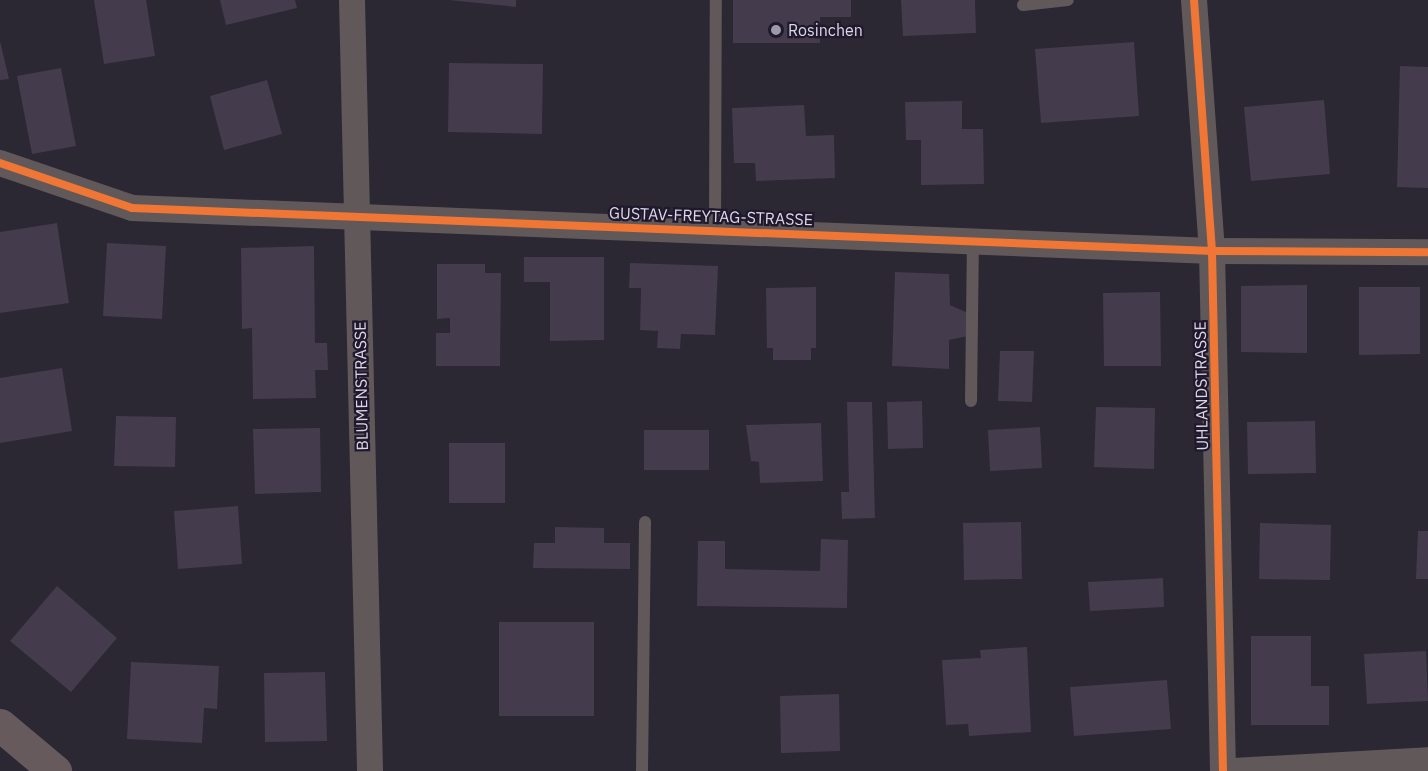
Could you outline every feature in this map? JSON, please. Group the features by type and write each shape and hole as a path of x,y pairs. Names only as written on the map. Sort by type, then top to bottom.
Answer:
{"main road":[{"path":"5,738 55,771"}],"street":[{"name":"BLUMENSTRASSE","path":"352,0 370,771"},
{"name":"UHLANDSTRASSE","path":"1194,0 1212,251 1224,771"},
{"name":"GUSTAV-FREYTAG-STRASSE","path":"0,163 132,208 357,215 1212,251 1428,252"},
{"path":"1233,771 1428,760"}],"lane":[{"path":"715,230 716,0"},
{"path":"1023,5 1068,0"},
{"path":"971,401 973,241"},
{"path":"642,771 645,522"}],"building":[{"path":"94,0 146,0 155,56 104,64"},
{"path":"220,0 295,0 297,8 226,25"},
{"path":"449,0 516,0 516,7"},
{"name":"Rosinchen","path":"733,0 851,0 851,17 820,17 820,43 733,43"},
{"path":"901,0 975,0 976,33 903,36"},
{"path":"0,41 9,79 0,80"},
{"path":"1134,42 1139,116 1041,123 1035,49"},
{"path":"449,63 543,64 542,134 448,132"},
{"path":"1400,66 1428,67 1428,188 1397,187"},
{"path":"61,68 76,146 32,154 17,76"},
{"path":"267,80 282,134 224,150 210,96"},
{"path":"1324,100 1330,174 1251,181 1244,107"},
{"path":"962,101 962,129 983,129 984,184 921,185 921,140 906,140 905,102"},
{"path":"804,105 806,136 834,135 835,178 756,181 755,163 734,163 732,108"},
{"path":"57,223 69,303 0,313 0,232"},
{"path":"107,243 166,246 162,319 103,316"},
{"path":"314,246 315,343 327,343 328,370 315,370 316,398 253,399 252,328 242,329 241,248"},
{"path":"524,257 604,257 604,340 550,341 550,282 524,282"},
{"path":"630,263 718,266 715,335 681,334 680,349 657,348 658,331 640,330 641,288 629,288"},
{"path":"437,264 485,264 485,273 501,273 500,366 436,366 436,333 450,333 450,318 437,319"},
{"path":"895,272 949,274 950,305 968,313 968,336 949,340 949,369 892,366"},
{"path":"1307,285 1307,353 1241,352 1241,286"},
{"path":"816,287 816,348 811,348 811,360 773,360 773,348 767,348 766,288"},
{"path":"1359,287 1420,287 1420,354 1359,355"},
{"path":"1160,292 1161,366 1104,366 1103,293"},
{"path":"1000,351 1034,351 1032,402 998,401"},
{"path":"62,368 72,431 0,443 0,378"},
{"path":"922,401 923,448 888,449 887,402"},
{"path":"847,402 872,402 875,518 842,519 841,492 849,492"},
{"path":"1096,407 1155,408 1154,469 1094,467"},
{"path":"116,416 176,417 175,467 114,466"},
{"path":"1315,421 1316,473 1248,474 1247,422"},
{"path":"821,423 823,481 760,483 759,462 751,461 746,425"},
{"path":"1040,427 1042,468 990,471 988,430"},
{"path":"320,428 321,492 255,494 253,429"},
{"path":"644,430 709,430 709,470 644,470"},
{"path":"449,443 505,443 505,503 449,503"},
{"path":"238,506 242,564 178,569 174,511"},
{"path":"1021,522 1022,579 964,580 963,523"},
{"path":"1260,523 1331,525 1330,580 1259,579"},
{"path":"555,527 604,528 604,543 630,543 630,569 533,568 534,543 555,543"},
{"path":"1418,531 1428,531 1428,579 1416,579"},
{"path":"821,539 848,540 847,608 697,606 698,541 725,541 725,569 820,571"},
{"path":"1163,578 1164,607 1090,611 1088,582"},
{"path":"57,586 117,638 71,692 10,641"},
{"path":"499,622 594,622 594,716 499,716"},
{"path":"1251,636 1311,636 1311,686 1329,686 1329,725 1251,725"},
{"path":"1027,647 1031,732 969,736 968,724 946,725 942,660 981,658 980,650"},
{"path":"1426,651 1428,701 1367,704 1364,654"},
{"path":"131,662 219,666 217,709 204,708 202,743 127,739"},
{"path":"325,672 327,741 265,742 264,673"},
{"path":"1167,680 1171,729 1074,736 1070,687"},
{"path":"839,694 840,751 781,753 780,696"}],"cycle path":[{"path":"1194,0 1212,251 1223,771"},
{"path":"0,163 132,208 1212,251 1428,252"}],"place":[{"name":"Rosinchen","path":"776,30"}]}
